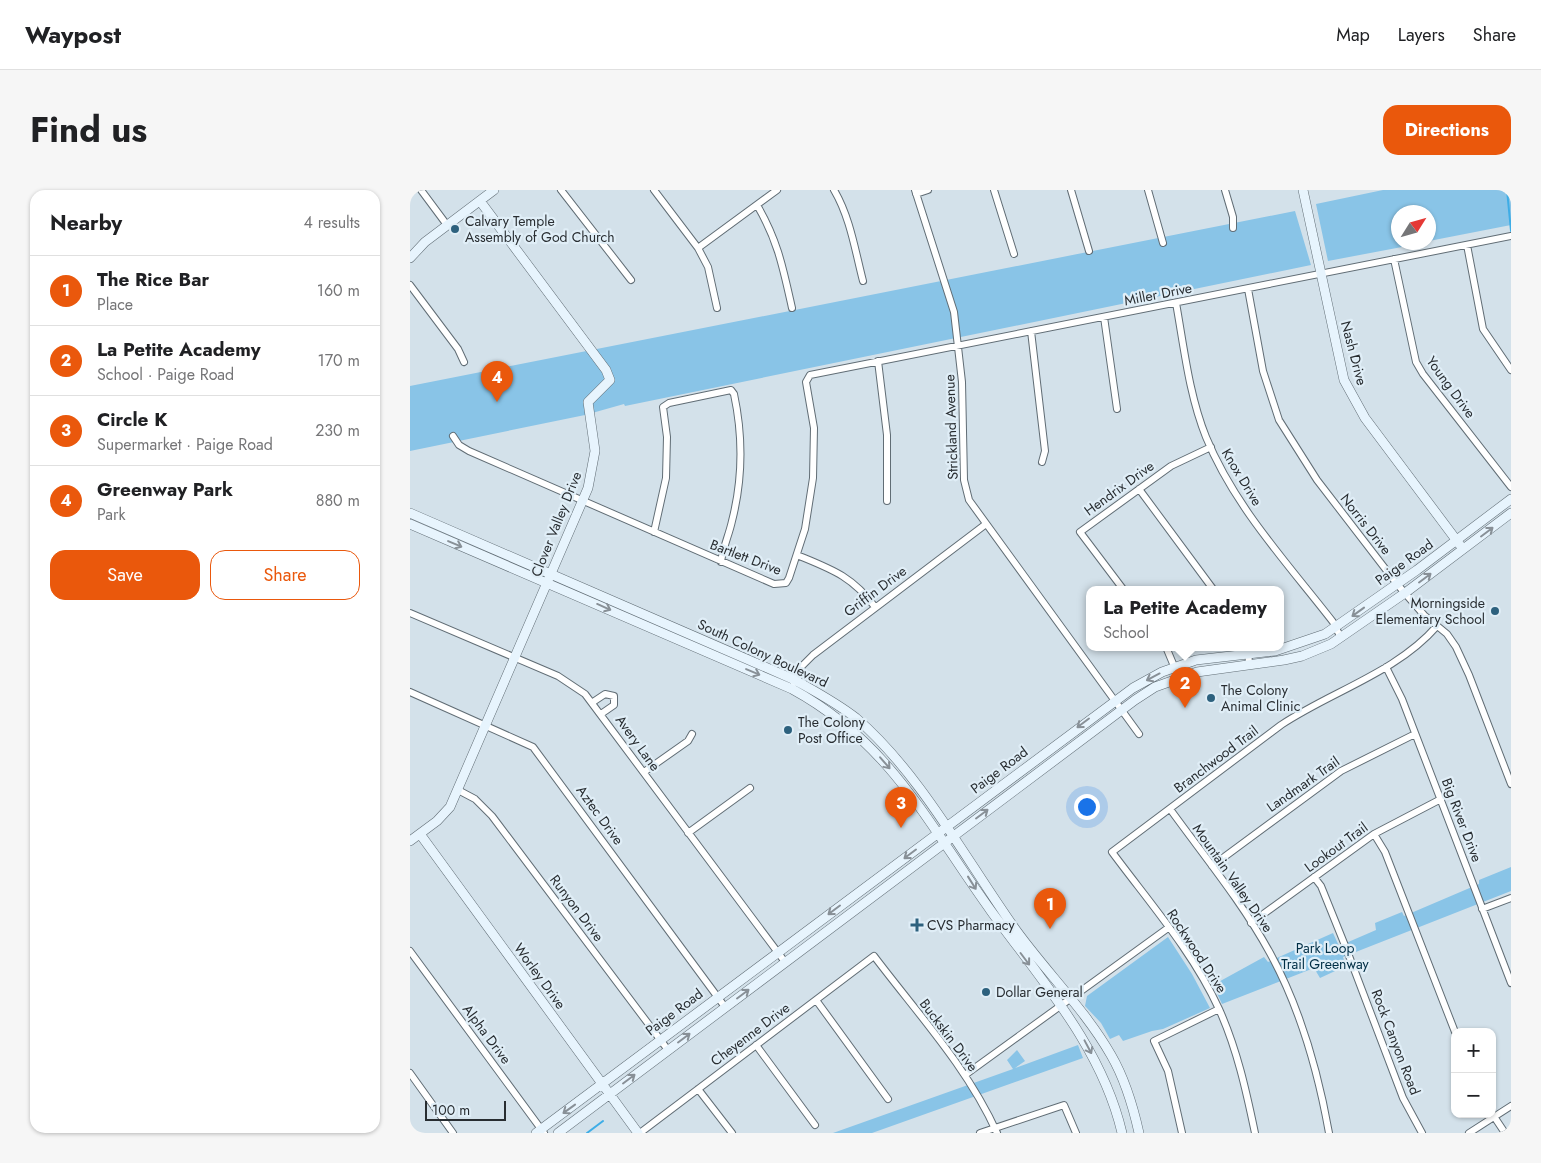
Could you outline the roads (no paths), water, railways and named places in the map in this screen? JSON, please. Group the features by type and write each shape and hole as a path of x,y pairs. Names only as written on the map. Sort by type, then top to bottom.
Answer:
{"main road":[{"path":"410,258 425,242 494,190"},
{"name":"Nash Drive","path":"1303,190 1340,366 1355,404 1463,550"},
{"name":"Clover Valley Drive","path":"410,841 447,811 458,790 583,501 592,476 595,451 588,402 607,385 610,375 480,200"},
{"name":"Paige Road","path":"1284,647 1294,646 1336,628 1511,499"},
{"name":"South Colony Boulevard","path":"410,513 549,578 793,684 839,706 856,719 938,832 985,903 1072,999 1112,1056 1128,1093 1139,1133"},
{"name":"Paige Road","path":"558,1133 882,889 1155,687 1178,678 1214,668 1249,665 1302,656 1341,638 1511,514"},
{"name":"South Colony Boulevard","path":"410,524 549,578"},
{"name":"Paige Road","path":"540,1132 717,996 1115,700 1147,680 1174,667 1210,657 1249,651"},
{"name":"South Colony Boulevard","path":"793,684 871,740 901,766 946,826 989,891 1016,938 1082,1036 1100,1071 1122,1133"},
{"path":"839,706 839,718"},
{"path":"1028,765 1035,775"},
{"name":"Worley Drive","path":"420,834 639,1133"},
{"path":"873,880 882,889"},
{"path":"985,903 989,891"}],"street":[{"path":"421,190 447,225"},
{"path":"561,190 631,280"},
{"path":"654,190 698,248 708,267 717,308"},
{"path":"698,248 777,190"},
{"path":"834,190 842,204 850,228 863,281"},
{"path":"916,192 928,190"},
{"path":"994,190 1014,254"},
{"path":"1071,190 1089,251"},
{"path":"1148,190 1163,243"},
{"path":"1225,190 1233,217 1233,228"},
{"name":"Strickland Avenue","path":"916,192 954,312 959,346 965,487 972,507 1139,734"},
{"path":"757,205 772,231 779,250 792,308"},
{"name":"Miller Drive","path":"810,375 1511,236"},
{"path":"1467,245 1483,330 1511,370"},
{"name":"Young Drive","path":"1394,259 1416,362 1423,374 1511,487"},
{"path":"410,285 458,349 464,362"},
{"name":"Norris Drive","path":"1248,289 1263,370 1279,420 1317,480 1397,584 1424,615 1447,634 1461,655 1511,784"},
{"name":"Knox Drive","path":"1176,303 1193,392 1211,447 1231,486 1255,522 1336,628 1341,638"},
{"path":"1104,317 1117,409"},
{"path":"1031,331 1045,451 1042,462"},
{"path":"878,361 888,435 887,501"},
{"name":"Bartlett Drive","path":"453,436 459,445 469,451 721,562 774,584 782,585 789,578 808,511 814,465 814,428 806,382 810,375"},
{"path":"654,532 666,478 667,438 663,407 669,403 731,390 734,394 740,436 740,478 732,521 723,547 721,562"},
{"name":"Hendrix Drive","path":"1121,586 1080,532 1171,466 1211,447"},
{"path":"1139,489 1211,586"},
{"name":"Griffin Drive","path":"793,684 802,666 813,654 986,524"},
{"path":"797,555 829,567 855,583 875,607"},
{"name":"Avery Lane","path":"410,612 567,680 593,702 785,962"},
{"name":"Branchwood Trail","path":"1112,852 1303,711 1386,667 1424,640 1437,626"},
{"path":"1168,651 1178,678"},
{"path":"1249,651 1249,665"},
{"name":"Big River Drive","path":"1386,667 1397,687 1511,983"},
{"name":"Aztec Drive","path":"410,692 528,744 539,754 725,1008"},
{"path":"593,702 605,694 614,696 614,705 602,714"},
{"path":"644,772 688,742 692,734"},
{"name":"Landmark Trail","path":"1212,866 1341,771 1415,734"},
{"path":"688,833 750,788"},
{"name":"Runyon Drive","path":"458,790 475,799 492,816 668,1050"},
{"name":"Lookout Trail","path":"1250,923 1374,834 1441,800"},
{"name":"Mountain Valley Drive","path":"1170,809 1212,866 1270,952 1303,1031 1323,1097 1329,1133"},
{"path":"1374,834 1385,852 1453,1028"},
{"name":"Rockwood Drive","path":"1112,852 1195,967 1219,1009 1234,1046 1255,1133"},
{"name":"Rock Canyon Road","path":"1314,877 1321,886 1346,948 1403,1098 1422,1133"},
{"path":"1482,909 1511,898"},
{"path":"964,1075 1168,928"},
{"name":"Alpha Drive","path":"410,951 540,1132"},
{"name":"Cheyenne Drive","path":"639,1133 874,956"},
{"name":"Buckskin Drive","path":"874,956 964,1075 987,1111 996,1130"},
{"path":"816,1000 888,1099"},
{"path":"1182,1133 1168,1071 1154,1041 1219,1009"},
{"path":"756,1045 815,1125"},
{"path":"410,1073 453,1133"},
{"path":"698,1089 732,1133"},
{"path":"980,1133 996,1130 1064,1105 1076,1133"},
{"path":"1496,1114 1511,1106"},
{"path":"1469,1133 1489,1118"},
{"path":"1495,1118 1505,1133"}],"waterway":[{"path":"1507,190 1511,231"},
{"path":"587,1133 603,1121"}],"place":[{"name":"Calvary Temple Assembly of God Church","path":"455,229"},
{"name":"Greenway Park","path":"497,402"},
{"name":"Morningside Elementary School","path":"1495,611"},
{"name":"The Colony Animal Clinic","path":"1211,698"},
{"name":"La Petite Academy","path":"1185,708"},
{"name":"The Colony Post Office","path":"788,730"},
{"name":"Circle K","path":"901,828"},
{"name":"CVS Pharmacy","path":"917,925"},
{"name":"The Rice Bar","path":"1050,929"},
{"name":"Dollar General","path":"986,992"}],"park label":[{"name":"Park Loop Trail Greenway","path":"1325,956"}]}
